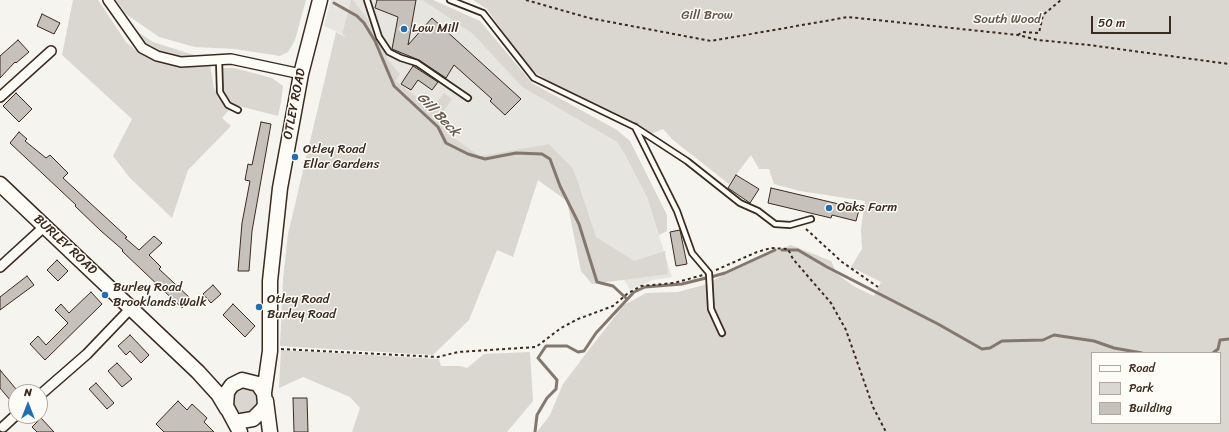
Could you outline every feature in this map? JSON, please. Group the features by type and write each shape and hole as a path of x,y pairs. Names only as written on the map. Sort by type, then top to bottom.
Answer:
{"main road":[{"name":"OTLEY ROAD","path":"268,333 270,281 280,188 301,74 320,0"},
{"name":"BURLEY ROAD","path":"0,184 198,372 218,394 227,409"},
{"path":"240,381 258,384 265,396 262,410 258,416 237,427 227,409 226,395 229,387 240,381 254,375 260,366 268,333"},
{"path":"268,333 269,357 265,380 265,396 270,432"},
{"name":"BURLEY ROAD","path":"198,372 216,381 240,381"}],"street":[{"path":"108,0 142,48 157,56 181,62 231,59 253,62 301,74"},
{"path":"0,97 51,51"},
{"path":"0,267 45,226"},
{"path":"48,388 87,354 132,308"}],"lane":[{"path":"367,0 380,37 389,52 417,63 468,98"},
{"path":"450,0 483,13 534,78 635,127 688,162 740,203 758,211 776,224 790,225 812,219"},
{"path":"219,60 220,92 228,105 238,110"},
{"path":"635,127 677,211 692,253 709,273 711,308 722,333"}],"path":[{"path":"526,0 589,18 711,41 848,17 1018,35 1038,40 1089,45 1229,64"},
{"path":"1018,35 1022,32 1039,33 1043,15 1061,0"},
{"path":"802,222 806,229 842,262 878,287"},
{"path":"280,349 438,357 458,352 536,347 561,328 578,319 613,306 627,294 641,286 674,283 709,273 757,252 771,248 788,250 793,259 831,303 846,330 873,407 886,432"}],"shaded area":[{"path":"331,0 351,0 342,34 324,26"},
{"path":"353,0 422,0 473,34 522,87 617,142 647,197 672,277 653,280 630,290 619,271 598,256 573,168 549,144 480,156 447,133 442,114 452,99 433,108 396,81 400,74 388,60 367,18"}],"green space":[{"path":"73,0 98,0 126,42 139,53 167,64 183,66 210,65 214,88 224,106 230,109 222,118 231,126 188,170 172,218 130,178 113,156 132,119 62,55"},
{"path":"116,0 306,0 295,40 288,52 280,56 235,49 195,47 159,37 126,14"},
{"path":"351,0 353,0 367,18 388,60 400,74 396,81 432,108 444,93 452,99 442,114 447,133 480,156 549,144 573,168 596,237 634,261 665,251 668,274 592,284 581,271 567,201 538,180 513,257 497,250 469,320 433,355 280,346 283,279 288,234 336,32 348,38 342,34"},
{"path":"422,0 433,0 480,21 532,83 617,130 630,141 667,215 667,231 659,235 647,197 617,142 522,87 473,34"},
{"path":"473,0 1229,0 1229,432 537,432 550,415 563,384 591,347 624,305 646,293 678,292 704,285 760,257 791,245 831,261 837,274 855,287 874,296 881,282 851,267 862,249 861,229 865,201 800,191 774,184 769,169 759,169 751,155 729,184 673,140 663,129 651,134 612,112 553,84 536,73 520,56 487,9"},
{"path":"129,26 153,42 197,56 181,57 162,53 146,46"},
{"path":"221,68 234,68 272,78 283,86 278,116 231,104 226,101 221,89"},
{"path":"281,350 439,359 441,366 460,366 467,368 484,354 530,352 533,401 507,432 352,432 360,408 350,397 303,377 279,388"},
{"path":"246,388 255,392 259,401 255,410 246,414 237,410 233,401 237,392"}],"building":[{"path":"377,0 416,0 408,45 432,18 521,99 505,115 490,101 492,99 454,65 446,78 419,60 392,49 398,17 375,8"},
{"path":"42,14 60,23 54,34 37,26"},
{"path":"18,40 29,52 16,63 15,62 0,78 0,56"},
{"path":"413,66 438,82 432,90 418,80 411,90 401,84"},
{"path":"16,93 32,109 19,122 3,106"},
{"path":"261,122 271,124 252,231 249,271 238,271 242,223 250,181 245,180 248,164 252,165"},
{"path":"19,132 27,139 25,141 46,158 50,155 68,173 63,178 139,250 154,236 162,243 149,255 161,267 159,269 190,298 182,308 10,143"},
{"path":"736,175 759,189 750,203 728,188"},
{"name":"Oaks Farm","path":"771,188 843,205 844,202 860,206 856,221 832,215 831,218 768,203"},
{"path":"680,230 687,264 676,266 670,232"},
{"path":"57,260 68,271 58,281 47,270"},
{"path":"27,276 34,285 0,310 0,297"},
{"path":"213,285 221,294 211,303 203,294"},
{"path":"91,292 102,304 45,360 30,344 38,336 46,345 68,323 55,310 61,304 69,313"},
{"path":"233,304 255,326 245,337 223,315"},
{"path":"130,335 149,355 141,363 130,351 126,355 118,346"},
{"path":"117,363 132,379 122,387 108,371"},
{"path":"0,370 12,384 8,384 8,398 0,388"},
{"path":"96,383 114,403 107,409 89,389"},
{"path":"293,398 307,398 308,432 294,432"},
{"path":"178,401 187,410 192,404 207,418 204,422 214,432 164,432 156,424"},
{"path":"35,424 47,424 54,432 37,432 32,427"}],"waterway":[{"name":"Gill Beck","path":"334,3 357,16 364,23 375,41 394,86 438,127 446,143 468,154 485,159 516,153 542,154 550,159 560,186 579,224 597,282 613,286 627,299"},
{"path":"711,277 725,273 775,250"},
{"path":"782,250 798,250 827,267 938,324 982,349 990,348 1002,341 1043,340 1054,335 1094,341 1114,348 1136,352"},
{"path":"535,432 537,415 547,398 556,389 557,380 538,358 546,346 567,346 578,352 584,351 596,333 634,292 645,287 682,284 706,278"},
{"path":"1214,352 1218,349 1220,340 1229,339"}],"place":[{"name":"Low Mill","path":"404,29"},
{"name":"Otley Road Ellar Gardens","path":"295,157"},
{"name":"Oaks Farm","path":"829,208"},
{"name":"Burley Road Brooklands Walk","path":"105,295"},
{"name":"Otley Road Burley Road","path":"259,307"}],"park label":[{"name":"Gill Brow","path":"707,16"},
{"name":"South Wood","path":"1007,20"}]}
